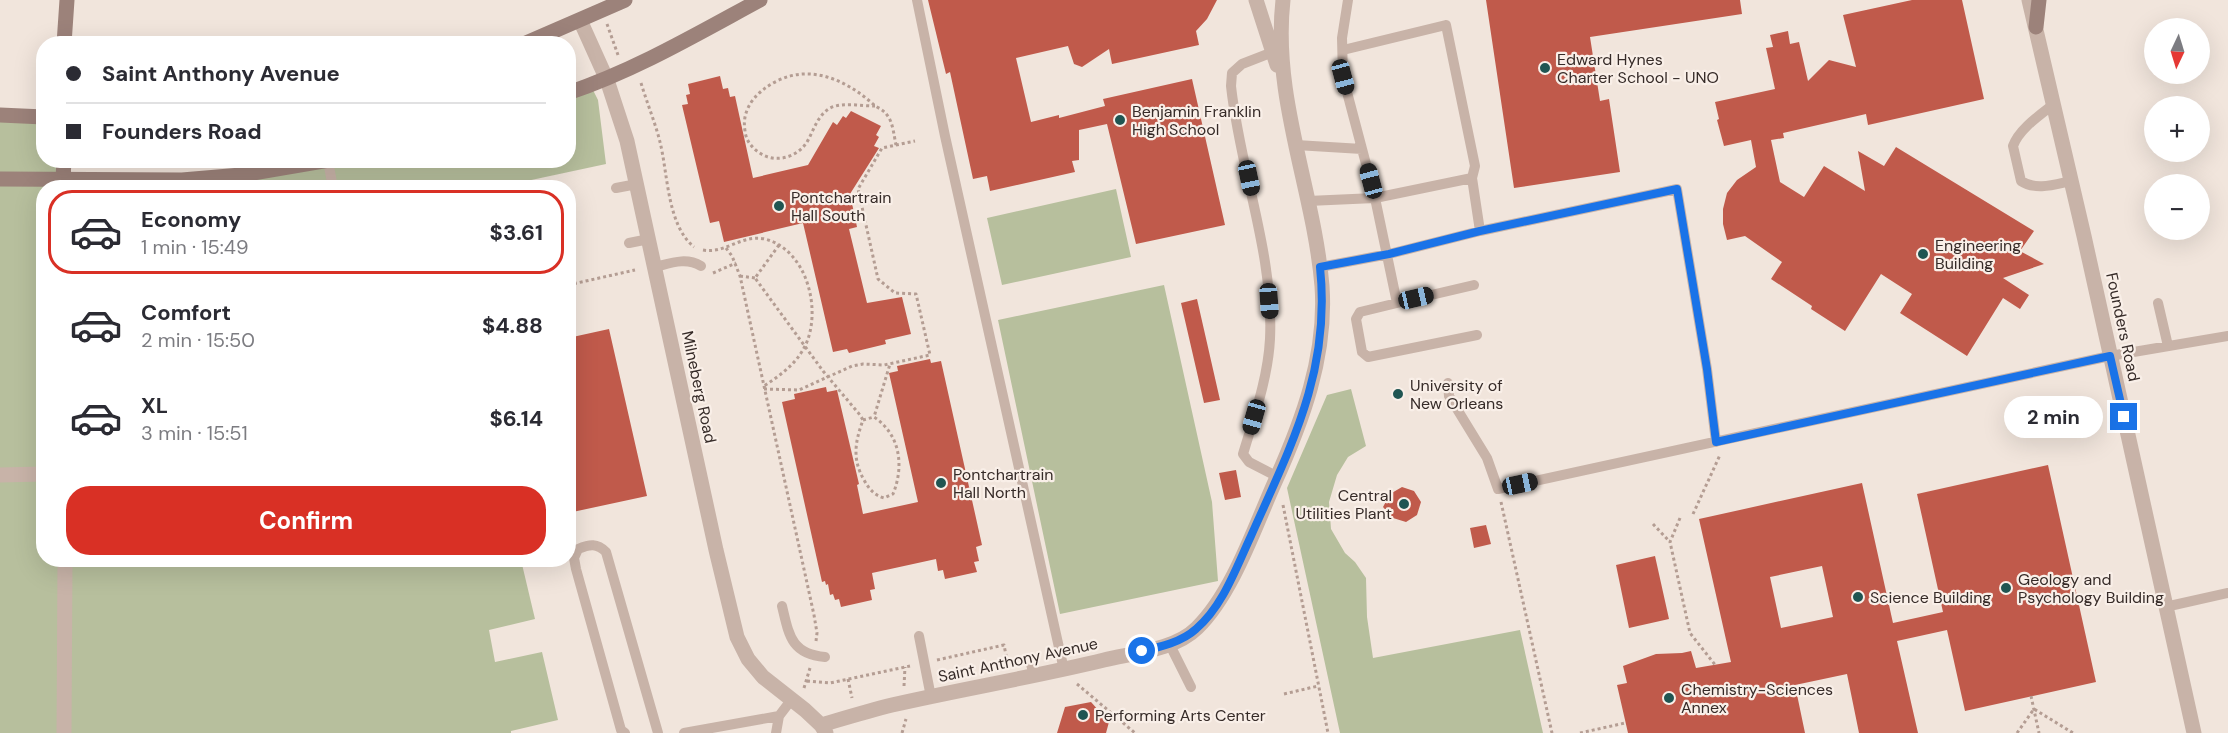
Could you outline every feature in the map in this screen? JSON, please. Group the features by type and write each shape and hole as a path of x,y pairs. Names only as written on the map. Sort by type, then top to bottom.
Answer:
{"main road":[{"path":"65,36 67,0"},
{"path":"543,36 625,0"},
{"path":"576,90 624,72 760,0"},
{"path":"2036,27 2039,0"},
{"path":"0,115 36,117"},
{"path":"182,180 242,175 282,168"},
{"path":"0,179 36,181"}],"street":[{"name":"Saint Anthony Avenue","path":"1256,0 1286,97"},
{"name":"Saint Anthony Avenue","path":"823,729 892,705 931,698 1032,670 1064,670 1169,643 1196,630 1219,602 1278,477 1306,406 1317,362 1323,313 1320,267 1282,69 1283,0"},
{"name":"Founders Road","path":"2029,0 2072,181 2194,733"},
{"name":"Milneberg Road","path":"580,20 607,80 627,141 708,515 737,637 755,668 763,677 794,701 823,729"},
{"path":"0,475 36,474"},
{"path":"64,733 65,567"}],"lane":[{"path":"917,0 1064,670"},
{"path":"1348,0 1342,38 1343,77 1389,254 1397,303"},
{"path":"1343,50 1446,25 1475,166 1472,178 1480,231"},
{"path":"1273,52 1242,64 1233,74 1231,87 1269,287 1270,316 1267,364 1260,398 1243,454 1249,462 1278,477"},
{"path":"2054,104 2035,119 2015,141 2013,146 2021,181 2028,186 2050,186 2072,181"},
{"path":"1296,145 1362,149"},
{"path":"1308,201 1375,198 1472,178"},
{"path":"616,188 637,184"},
{"path":"1320,267 1389,254 1480,231 1677,189 1721,441"},
{"path":"628,243 649,239"},
{"path":"655,267 678,261 693,261 701,266"},
{"path":"1474,285 1360,312 1356,319 1362,352 1368,357 1477,335"},
{"path":"2158,303 2168,346"},
{"path":"1448,383 1449,396 1487,458 1498,489 2110,356 2228,336"},
{"path":"576,554 578,549 588,545 600,546 606,552 658,733"},
{"path":"576,567 621,730 625,733"},
{"path":"2165,607 2228,593"},
{"path":"782,606 788,631 794,644 805,653 825,657"},
{"path":"919,636 931,698"},
{"path":"1169,643 1191,687"},
{"path":"684,733 779,716 794,701"},
{"path":"776,733 779,716"}],"path":[{"path":"602,10 624,72"},
{"path":"875,106 833,106 826,110 815,124 807,142 799,151 786,158 777,159 760,154 745,135 745,112 753,100 765,88 800,73 829,77 858,92 888,115 896,145"},
{"path":"641,83 660,141 673,207 680,228 689,242 699,249 716,251 737,241 755,238 779,245 797,263 806,279 811,307 811,325 805,346 786,370 764,388"},
{"path":"764,388 799,390 842,370 862,364 890,364 930,355 916,294 895,292 878,279 858,189 882,148 915,141"},
{"path":"755,278 779,245"},
{"path":"726,248 736,263 740,276 817,633 807,681 794,701"},
{"path":"710,275 736,263"},
{"path":"576,283 634,270"},
{"path":"740,276 755,278 862,420"},
{"path":"874,417 890,364"},
{"path":"862,420 856,443 856,463 871,492 878,496 888,497 893,495 896,488 900,458 892,437 874,417"},
{"path":"862,420 874,417"},
{"path":"1693,514 1721,441"},
{"path":"1278,477 1328,733"},
{"path":"1498,489 1552,733"},
{"path":"1670,542 1680,518"},
{"path":"1653,524 1670,542 1690,633 1716,666"},
{"path":"1284,694 1318,686"},
{"path":"2031,696 2039,733"},
{"path":"2018,733 2034,709"},
{"path":"2034,709 2073,733"},
{"path":"1580,733 1625,723"}],"green space":[{"path":"591,86 598,100 606,164 532,180 182,180 275,168 576,168 576,91"},
{"path":"0,115 36,117 36,168 64,168 63,179 182,180 36,180 36,567 523,567 535,619 489,630 495,662 542,652 558,720 511,731 511,733 0,733"},
{"path":"1116,189 1131,257 1002,285 987,218"},
{"path":"1164,285 1212,502 1218,581 1060,614 998,320"},
{"path":"1351,389 1366,446 1348,457 1337,475 1329,502 1331,529 1345,553 1355,562 1366,578 1367,617 1373,658 1520,630 1543,733 1340,733 1287,488 1327,395"}],"building":[{"name":"Benjamin Franklin High School","path":"928,0 1217,0 1207,19 1196,31 1199,45 1112,64 1109,49 1082,67 1074,64 1068,46 1016,58 1031,122 1059,115 1059,118 1105,106 1103,99 1192,79 1225,225 1136,244 1107,124 1079,130 1079,160 1072,161 1075,172 990,191 987,176 973,179 950,72 946,74"},
{"name":"Edward Hynes Charter School - UNO","path":"1486,0 1740,0 1742,14 1590,37 1600,101 1609,99 1620,172 1514,188"},
{"path":"1912,0 1962,0 1984,99 1868,125 1866,114 1783,133 1784,138 1771,140 1780,182 1804,197 1824,166 1865,191 1858,151 1884,166 1896,147 2034,231 2020,251 2044,264 2003,278 2029,295 2020,309 2003,298 1967,356 1900,313 1912,294 1881,274 1845,331 1771,279 1782,262 1745,236 1727,240 1723,224 1723,209 1727,193 1737,180 1756,167 1751,140 1724,146 1715,102 1775,89 1766,48 1773,47 1770,35 1788,31 1790,44 1799,42 1808,81 1829,60 1856,67 1843,15"},
{"name":"Pontchartrain Hall South","path":"720,76 723,89 728,88 730,97 735,96 753,178 808,165 833,122 837,125 843,116 846,118 851,111 881,126 874,146 879,148 850,194 857,227 849,229 867,303 902,297 911,334 885,340 886,344 849,353 847,349 833,352 803,223 724,242 719,221 710,223 682,105 688,104 686,95 690,94 688,84"},
{"path":"1197,299 1220,400 1204,403 1181,303"},
{"path":"609,329 647,496 576,511 576,336"},
{"name":"Pontchartrain Hall North","path":"930,359 931,363 941,361 982,545 976,547 979,561 974,562 977,572 945,579 943,570 938,571 936,559 872,573 875,589 870,590 872,600 841,607 839,599 835,600 833,594 830,595 828,584 826,585 825,581 822,582 782,402 795,399 794,394 826,387 827,392 837,390 859,484 857,485 863,514 918,502 889,373 898,371 897,366"},
{"path":"2048,465 2096,682 1965,711 1947,630 1897,641 1918,733 1859,733 1847,674 1795,685 1805,733 1628,733 1617,685 1627,683 1623,666 1656,654 1691,651 1696,668 1731,662 1699,519 1862,483 1893,623 1943,612 1917,494","holes":["1822,566 1833,617 1781,628 1770,577"]},
{"path":"1236,470 1241,497 1225,500 1219,473"},
{"name":"Central Utilities Plant","path":"1402,487 1414,491 1421,502 1417,515 1406,522 1393,518 1383,507 1390,494"},
{"path":"1486,525 1491,544 1474,548 1470,528"},
{"path":"1655,556 1669,619 1629,628 1616,565"},
{"name":"Performing Arts Center","path":"1091,702 1109,722 1106,733 1057,733 1065,707"}],"place":[{"name":"Edward Hynes Charter School - UNO","path":"1545,68"},
{"name":"Benjamin Franklin High School","path":"1120,120"},
{"name":"Pontchartrain Hall South","path":"779,206"},
{"name":"Engineering Building","path":"1923,254"},
{"name":"University of New Orleans","path":"1398,394"},
{"name":"Pontchartrain Hall North","path":"941,483"},
{"name":"Central Utilities Plant","path":"1404,504"},
{"name":"Geology and Psychology Building","path":"2006,588"},
{"name":"Science Building","path":"1858,597"},
{"name":"Chemistry-Sciences Annex","path":"1669,698"},
{"name":"Performing Arts Center","path":"1083,715"}],"route":[{"path":"1142,651 1161,647 1196,630 1219,602 1234,573 1306,406 1317,362 1323,313 1320,267 1389,254 1480,231 1677,189 1707,369 1716,442 2110,356 2124,417"}]}
